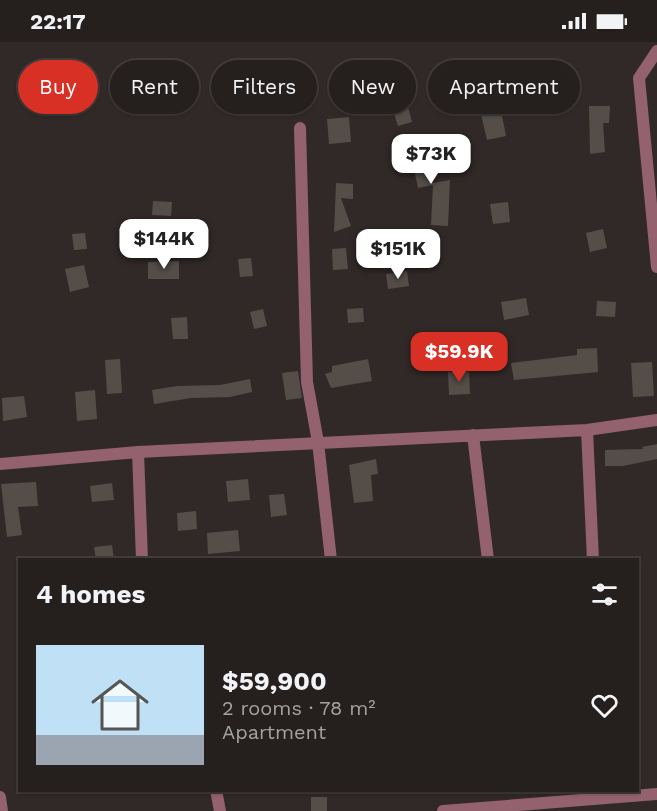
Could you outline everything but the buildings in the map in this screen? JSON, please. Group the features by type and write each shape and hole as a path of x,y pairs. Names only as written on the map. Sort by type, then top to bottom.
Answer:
{"street":[{"path":"657,51 639,78 657,267"},
{"path":"300,129 307,382 318,442 331,558"},
{"path":"0,464 138,452 586,430 657,420"},
{"path":"586,430 593,558"},
{"path":"473,435 488,558"},
{"path":"138,452 142,558"},
{"path":"216,792 220,811"},
{"path":"443,811 590,794 657,794"},
{"path":"0,797 2,811"}]}
